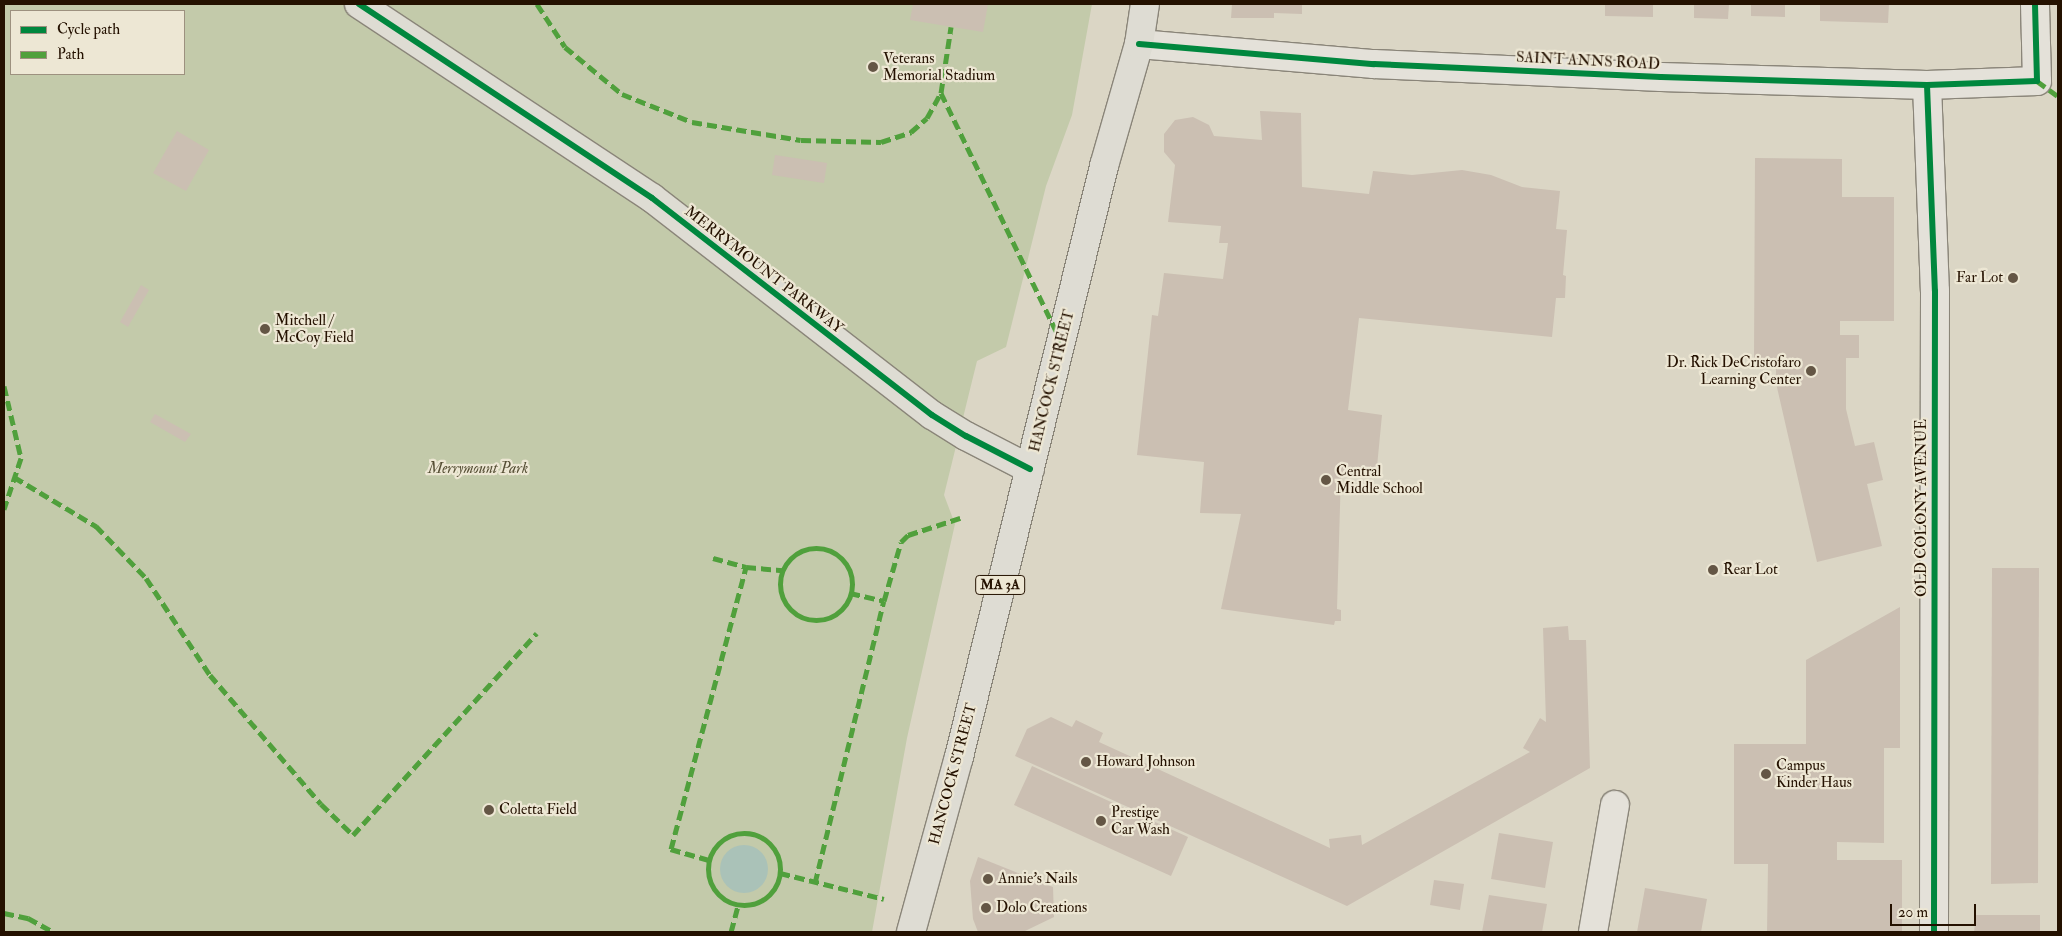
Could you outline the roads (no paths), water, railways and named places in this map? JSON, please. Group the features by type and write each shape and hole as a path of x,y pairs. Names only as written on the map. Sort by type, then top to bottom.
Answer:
{"main road":[{"name":"MERRYMOUNT PARKWAY","path":"359,4 652,198 932,415 966,436 1030,469"},
{"name":"HANCOCK STREET","path":"919,925 1104,166 1139,44 1145,4"}],"street":[{"name":"SAINT ANNS ROAD","path":"1139,44 1374,64 1927,85 2037,81 2035,4"},
{"name":"OLD COLONY AVENUE","path":"1927,85 1935,291 1934,932"},
{"path":"1593,932 1615,805"}],"place":[{"name":"Veterans Memorial Stadium","path":"873,67"},
{"name":"Far Lot","path":"2013,278"},
{"name":"Mitchell / McCoy Field","path":"265,329"},
{"name":"Dr. Rick DeCristofaro Learning Center","path":"1811,371"},
{"name":"Central Middle School","path":"1326,480"},
{"name":"Rear Lot","path":"1713,570"},
{"name":"Howard Johnson","path":"1086,762"},
{"name":"Campus Kinder Haus","path":"1766,774"},
{"name":"Coletta Field","path":"489,810"},
{"name":"Prestige Car Wash","path":"1101,821"},
{"name":"Annie's Nails","path":"988,879"},
{"name":"Dolo Creations","path":"986,908"}],"park label":[{"name":"Merrymount Park","path":"478,469"}]}
